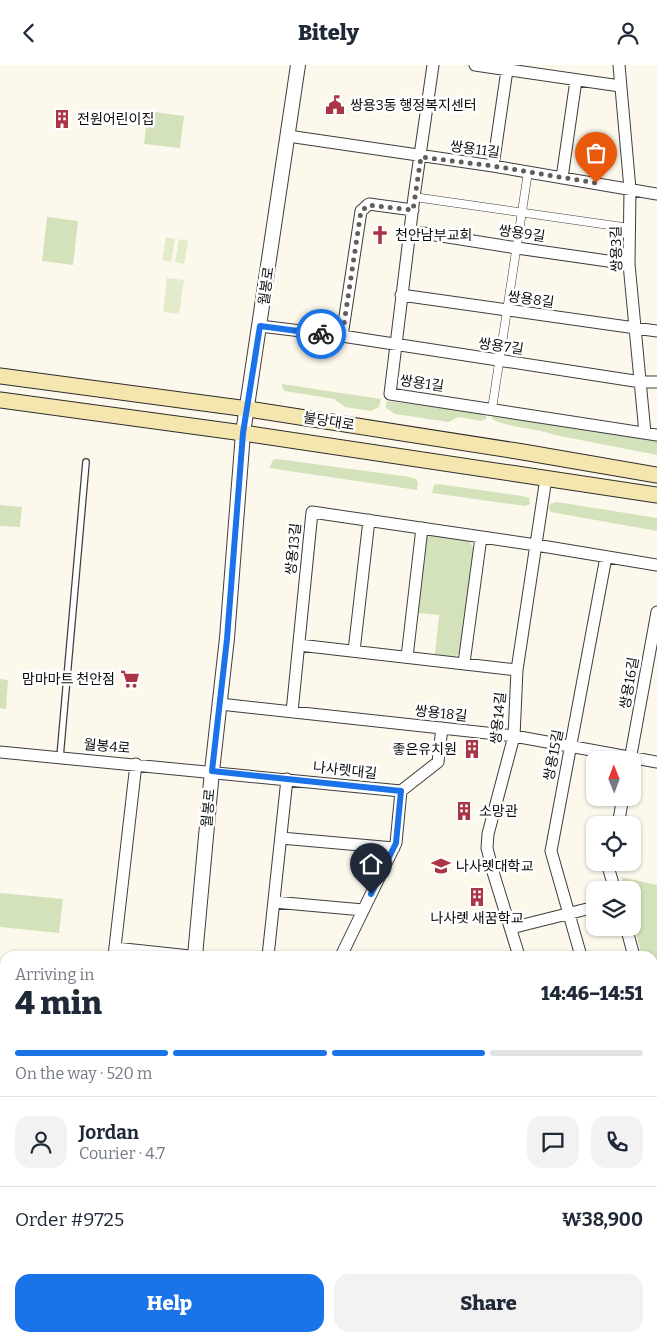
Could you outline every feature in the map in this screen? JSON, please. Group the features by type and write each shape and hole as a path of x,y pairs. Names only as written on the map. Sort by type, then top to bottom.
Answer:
{"main road":[{"name":"불당대로","path":"0,375 248,409 513,450 657,475"},
{"name":"불당대로","path":"0,399 657,495"}],"street":[{"name":"월봉로","path":"195,951 212,771 227,639 243,433 298,65"},
{"name":"쌍용1길","path":"433,65 401,295 390,394 657,435"},
{"path":"476,65 620,86"},
{"name":"쌍용3길","path":"619,65 630,189 630,264 645,433"},
{"path":"493,166 507,69"},
{"path":"562,178 576,80"},
{"name":"쌍용11길","path":"288,137 493,166 657,195"},
{"path":"492,409 528,172"},
{"path":"414,197 630,228"},
{"path":"342,337 361,211 369,205 413,210"},
{"name":"쌍용9길","path":"410,231 630,264"},
{"name":"쌍용8길","path":"401,295 657,331"},
{"name":"쌍용7길","path":"260,326 641,382 657,382"},
{"name":"쌍용14길","path":"518,951 487,847 493,812 514,736 516,670 546,478"},
{"name":"쌍용13길","path":"292,712 312,512 657,565"},
{"path":"354,651 368,520"},
{"path":"407,657 422,528"},
{"path":"464,663 481,537"},
{"name":"쌍용15길","path":"580,951 551,851 606,557"},
{"name":"쌍용16길","path":"631,751 657,612"},
{"path":"299,645 516,670"},
{"name":"쌍용18길","path":"220,704 514,736 590,751"},
{"path":"343,951 396,843 401,791 438,762 442,728"},
{"name":"월봉4로","path":"0,752 212,771"},
{"name":"쌍용18길","path":"641,761 657,763"},
{"path":"114,951 136,764"},
{"name":"나사렛대길","path":"212,771 401,791"},
{"path":"269,951 287,779"},
{"path":"281,838 394,848"},
{"path":"274,902 363,910"},
{"path":"511,929 586,909"},
{"path":"628,936 633,951"}],"lane":[{"path":"60,757 86,462"}],"green space":[{"path":"148,111 184,116 180,148 144,144"},
{"path":"47,217 78,221 73,265 42,261"},
{"path":"166,237 175,239 171,262 162,260"},
{"path":"179,239 188,241 184,264 175,262"},
{"path":"167,278 184,280 179,314 163,312"},
{"path":"282,384 381,399 379,407 371,411 345,407 334,399 285,391"},
{"path":"386,401 479,413 486,416 486,419 481,421 458,417 449,422 395,414 386,408"},
{"path":"496,416 657,440 657,455 506,424 492,419 492,417"},
{"path":"273,460 410,477 416,479 418,483 417,490 269,468"},
{"path":"434,485 523,496 529,498 530,504 525,506 432,493"},
{"path":"557,502 657,518 657,531 551,512 549,510 550,504"},
{"path":"0,505 22,507 20,527 0,526"},
{"path":"428,533 467,538 474,549 459,654 454,657 435,654 439,615 418,613"},
{"path":"0,679 8,680 6,709 0,708"},
{"path":"621,877 639,881 622,881"},
{"path":"641,881 657,885 657,951 641,951 637,936 641,936"},
{"path":"0,893 63,899 59,933 0,927"}],"way so far":[{"path":"321,334 342,337 361,211 369,205 413,210 421,157 493,166 596,183"}],"place":[{"name":"쌍용3동 행정복지센터","path":"335,105"},
{"name":"전원어린이집","path":"62,119"},
{"name":"천안남부교회","path":"380,235"},
{"name":"맘마마트 천안점","path":"130,679"},
{"name":"좋은유치원","path":"472,749"},
{"name":"소망관","path":"464,811"},
{"name":"나사렛대학교","path":"441,866"},
{"name":"나사렛 새꿈학교","path":"477,897"}],"route":[{"path":"321,334 260,326 243,433 227,639 212,771 401,791 396,843 371,894"}]}
